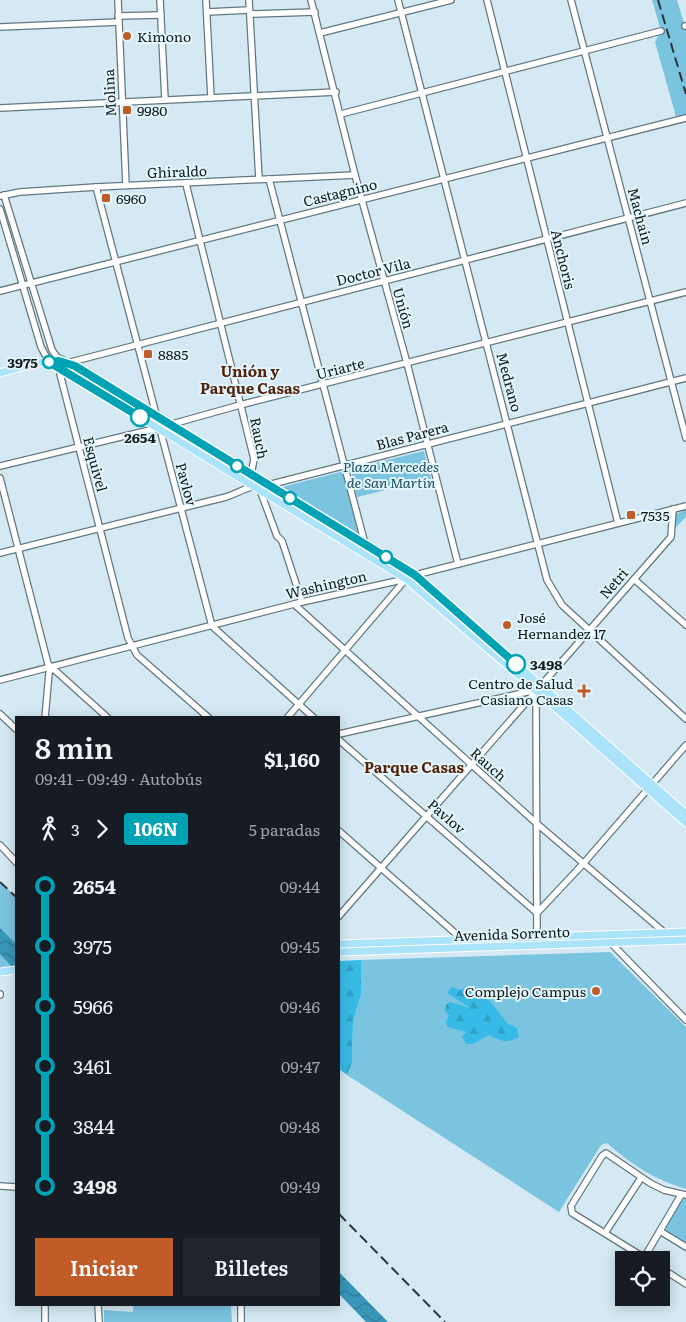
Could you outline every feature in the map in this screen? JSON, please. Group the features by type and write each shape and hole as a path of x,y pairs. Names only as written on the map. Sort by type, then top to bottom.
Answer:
{"main road":[{"path":"49,362 406,579 538,688"},
{"path":"0,374 49,362 66,363 415,575 538,688 650,787 686,823"},
{"path":"650,787 686,814"},
{"name":"Avenida Sorrento","path":"665,937 686,932"},
{"name":"Avenida Sorrento","path":"340,952 537,941 665,937 686,940"},
{"name":"Avenida Sorrento","path":"340,944 464,944"},
{"path":"0,972 15,970"}],"street":[{"name":"Molina","path":"118,0 126,185"},
{"path":"160,0 165,100"},
{"path":"206,0 211,98"},
{"path":"249,0 259,179"},
{"name":"Unión","path":"312,0 355,175 407,363 458,564"},
{"name":"Medrano","path":"398,0 508,422 547,580 562,605 686,719"},
{"path":"320,33 451,0"},
{"name":"Anchoris","path":"487,0 618,523"},
{"name":"Machain","path":"571,0 686,438"},
{"path":"207,12 315,12"},
{"path":"0,27 161,15"},
{"path":"341,114 661,31"},
{"path":"0,108 336,92"},
{"name":"Castagnino","path":"0,291 116,261 200,242 361,198 445,181 686,118"},
{"name":"Ghiraldo","path":"2,196 96,186 186,184 355,175"},
{"path":"269,179 365,544"},
{"name":"Rauch","path":"186,184 254,459 251,475 277,536 282,541 302,602"},
{"name":"Pavlov","path":"96,186 138,343 158,428 212,626"},
{"path":"2,196 52,350 57,357 66,363 61,369"},
{"name":"Doctor Vila","path":"66,363 686,203"},
{"path":"0,209 41,347 49,362"},
{"name":"Uriarte","path":"0,466 158,428 240,405 686,292"},
{"name":"Esquivel","path":"61,369 60,374 128,638 137,654 207,716"},
{"name":"Blas Parera","path":"0,553 226,497 256,487 686,378"},
{"path":"0,478 48,664 106,716"},
{"name":"Washington","path":"0,680 302,602 406,579 415,575 686,506"},
{"name":"Netri","path":"340,915 671,537 673,510"},
{"path":"289,716 406,579"},
{"path":"634,579 686,626"},
{"name":"Rauch","path":"294,604 665,937"},
{"path":"212,626 312,716"},
{"path":"44,716 49,673 52,667"},
{"path":"340,734 538,688 535,822 537,941"},
{"path":"0,714 15,728"},
{"name":"Pavlov","path":"340,741 537,913"},
{"path":"537,913 583,864 686,745"},
{"path":"340,832 464,944"},
{"path":"0,845 15,861"},
{"path":"610,939 686,1020"},
{"path":"678,1012 686,1012"},
{"path":"633,1251 570,1210 602,1156 606,1153 641,1178 664,1190 683,1195 660,1231 650,1251"},
{"path":"605,1233 641,1178"},
{"path":"0,1186 15,1187"},
{"path":"660,1231 686,1247"},
{"path":"670,1274 686,1284"},
{"path":"45,1306 45,1322"},
{"path":"98,1306 99,1322"},
{"path":"241,1306 241,1322"}],"green space":[{"path":"652,0 677,0 686,30 686,123 685,118 677,120 655,42 661,31"},
{"name":"Plaza Mercedes de San Martín","path":"424,451 431,479 357,497 351,469"},
{"name":"Plaza Mercedes de San Martín","path":"344,471 361,538 282,487"},
{"path":"686,510 686,517 675,528 676,514"},
{"path":"0,882 15,896 15,970 0,972"},
{"path":"610,952 686,1027 686,1189 644,1171 607,1143 601,1145 559,1212 347,1075 352,1063 353,1021 361,993 361,960"},
{"path":"361,960 361,994 353,1021 352,1063 347,1075 340,1070 340,961"},
{"path":"467,986 477,988 480,995 490,1001 507,1023 517,1028 519,1037 504,1041 489,1035 473,1044 466,1044 462,1037 466,1032 447,1027 446,1021 449,1016 445,1011 446,1005 450,1002 470,1008 447,993 452,987 460,990"},
{"path":"686,1197 686,1245 667,1232 666,1228 681,1200"},
{"path":"133,1306 231,1306 232,1322 104,1322 104,1310 133,1312"}],"water":[{"path":"0,928 15,943 15,970 0,954"},
{"path":"340,1273 388,1322 366,1322 340,1295"}],"railway":[{"path":"658,0 686,94"},
{"path":"0,882 15,896"},
{"path":"340,1215 445,1322"}],"bus line":[{"name":"106N","path":"140,417 49,362 59,361 75,366 415,575 516,664"}],"place":[{"name":"Kimono","path":"127,36"},
{"name":"9980","path":"127,110"},
{"name":"6960","path":"106,198"},
{"name":"8885","path":"148,354"},
{"name":"3975","path":"49,362"},
{"name":"2654","path":"140,417"},
{"name":"7535","path":"631,515"},
{"name":"José Hernandez 17","path":"507,625"},
{"name":"3498","path":"516,664"},
{"name":"Centro de Salud Casiano Casas","path":"584,691"},
{"name":"Complejo Campus","path":"596,991"}],"district":[{"name":"Unión y Parque Casas","path":"250,378"},
{"name":"Parque Casas","path":"414,766"}]}
